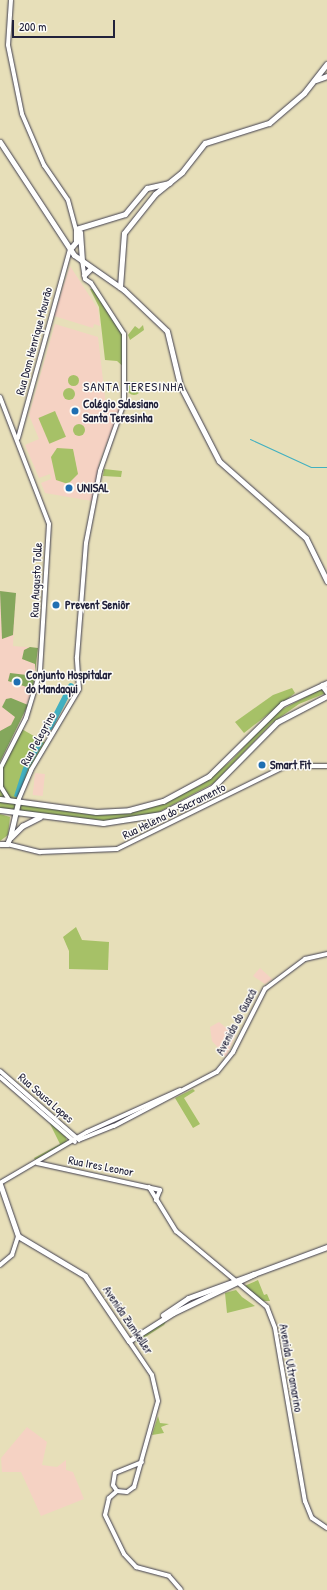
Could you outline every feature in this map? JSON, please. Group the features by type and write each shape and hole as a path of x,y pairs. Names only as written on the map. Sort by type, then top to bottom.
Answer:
{"main road":[{"path":"120,287 121,240 136,216 169,183 205,143 266,125 325,73 327,64"},
{"path":"0,142 70,250 91,268 120,287 167,332 180,385 219,460 306,538 327,581"},
{"path":"78,228 125,214 147,188 169,183"},
{"path":"80,238 95,222"},
{"path":"78,228 82,261"},
{"path":"70,250 76,242 78,228"},
{"path":"84,275 91,268"},
{"path":"0,799 98,812 129,810 163,800 209,776 282,704 324,684 327,694 284,717 226,777 174,809 116,823 0,810"},
{"path":"9,800 14,812"},
{"path":"7,844 10,838 14,812 18,801"},
{"path":"10,838 28,822 43,816"},
{"name":"Rua Helena do Sacramento","path":"0,844 7,844"},
{"path":"0,1184 18,1236"},
{"name":"Avenida Zumkeller","path":"18,1236 86,1276 129,1341"},
{"path":"129,1341 155,1323 179,1302 230,1280 254,1274 327,1247"},
{"path":"155,1323 254,1274"}],"street":[{"path":"11,0 8,45 22,114 44,165 68,200 78,228"},
{"name":"Rua Dom Henrique Mourão","path":"18,438 70,250"},
{"path":"82,261 84,275"},
{"name":"Rua Pelegrino","path":"18,801 46,743 79,689 77,657 86,543 100,471 121,417 126,369 124,334 84,275"},
{"name":"Rua Augusto Tolle","path":"0,397 18,438 48,520 38,682 26,718 0,768 1,787 9,800"},
{"name":"Rua Helena do Sacramento","path":"7,844 40,852 117,849 286,766 327,766"},
{"name":"Avenida do Guacá","path":"0,1184 78,1140 88,1132 163,1095 183,1089 222,1067 265,989 305,959 327,954"},
{"name":"Rua Sousa Lopes","path":"0,1071 78,1140"},
{"name":"Rua Sousa Lopes","path":"0,1077 78,1140"},
{"name":"Rua Ires Leonor","path":"37,1163 160,1190 156,1202"},
{"name":"Avenida Ultramarino","path":"149,1187 156,1202 176,1231 230,1280 270,1313 305,1501 312,1518 327,1528"},
{"path":"0,1265 12,1255 18,1236"},
{"name":"Avenida Zumkeller","path":"117,1491 127,1492 134,1487 142,1462 158,1394 152,1375 129,1341"},
{"path":"142,1462 115,1474 113,1485 117,1491 108,1498 105,1515 124,1554 136,1567 169,1576 181,1590"}],"shaded area":[{"path":"70,266 98,309 100,326 94,324 93,328 54,316"},
{"name":"Colégio Salesiano Santa Teresinha","path":"55,324 98,337 106,406 120,408 99,463 92,501 45,493 41,483 51,479 50,474 39,478 25,445 39,439 29,415"},
{"name":"Conjunto Hospitalar do Mandaqui","path":"0,591 16,593 13,646 38,648 33,689 0,762"},
{"path":"35,773 45,774 43,796 33,795"},
{"path":"260,968 272,979 265,984 253,976"},
{"path":"219,1022 230,1031 238,1029 226,1057 212,1041 210,1027"},
{"path":"27,1427 47,1442 42,1465 57,1467 66,1460 66,1470 73,1472 84,1499 41,1516 21,1472 2,1472 1,1458"}],"green space":[{"path":"94,288 124,337 126,369 117,361 105,360 99,307 90,289"},
{"path":"143,325 144,330 130,340 128,335 135,326 139,329"},
{"path":"73,374 77,376 79,380 77,384 73,386 69,384 67,380 69,376"},
{"path":"134,381 139,383 141,388 139,393 134,395 129,393 127,388 129,383"},
{"path":"69,388 73,390 75,394 73,398 69,400 65,398 63,394 65,390"},
{"path":"55,411 66,437 49,444 38,418"},
{"path":"77,424 81,424 85,430 81,436 77,436 73,432 73,428"},
{"path":"57,448 73,449 78,474 68,484 56,480 51,457"},
{"path":"104,469 122,471 121,477 103,476"},
{"path":"0,591 16,593 13,635 2,639"},
{"path":"30,647 38,648 35,673 35,664 22,659 24,650"},
{"path":"10,673 35,676 33,689 8,681"},
{"path":"292,688 295,693 244,733 235,722 273,695"},
{"path":"323,688 326,693 299,704 272,723 214,783 157,813 104,821 0,809 0,801 100,815 153,807 199,786 231,761 275,713"},
{"path":"11,698 28,705 0,762 0,731 11,725 15,717 2,707 6,699"},
{"path":"20,728 46,743 18,801 0,799 0,769"},
{"path":"0,814 10,817 8,835 0,841"},
{"path":"76,927 82,940 109,942 108,970 69,969 69,951 63,937"},
{"path":"193,1089 195,1091 184,1098 200,1124 193,1128 175,1098"},
{"path":"49,1122 66,1137 67,1142 35,1160 34,1158 60,1144"},
{"path":"258,1280 264,1295 267,1294 270,1301 263,1301 242,1287"},
{"path":"236,1290 242,1297 255,1306 227,1313 225,1293"},
{"path":"167,1320 164,1325 136,1343 135,1340"},
{"path":"158,1416 160,1423 169,1424 161,1427 164,1433 152,1435"}],"water":[{"path":"40,741 43,743 28,769 18,798 14,796 23,768"}],"waterway":[{"path":"250,439 311,467 327,467"},
{"path":"50,727 71,686"}],"place":[{"name":"Colégio Salesiano Santa Teresinha","path":"75,411"},
{"name":"UNISAL","path":"69,488"},
{"name":"Prevent Seniôr","path":"56,605"},
{"name":"Conjunto Hospitalar do Mandaqui","path":"17,682"},
{"name":"Smart Fit","path":"262,765"}],"district":[{"name":"SANTA TERESINHA","path":"134,386"}]}
